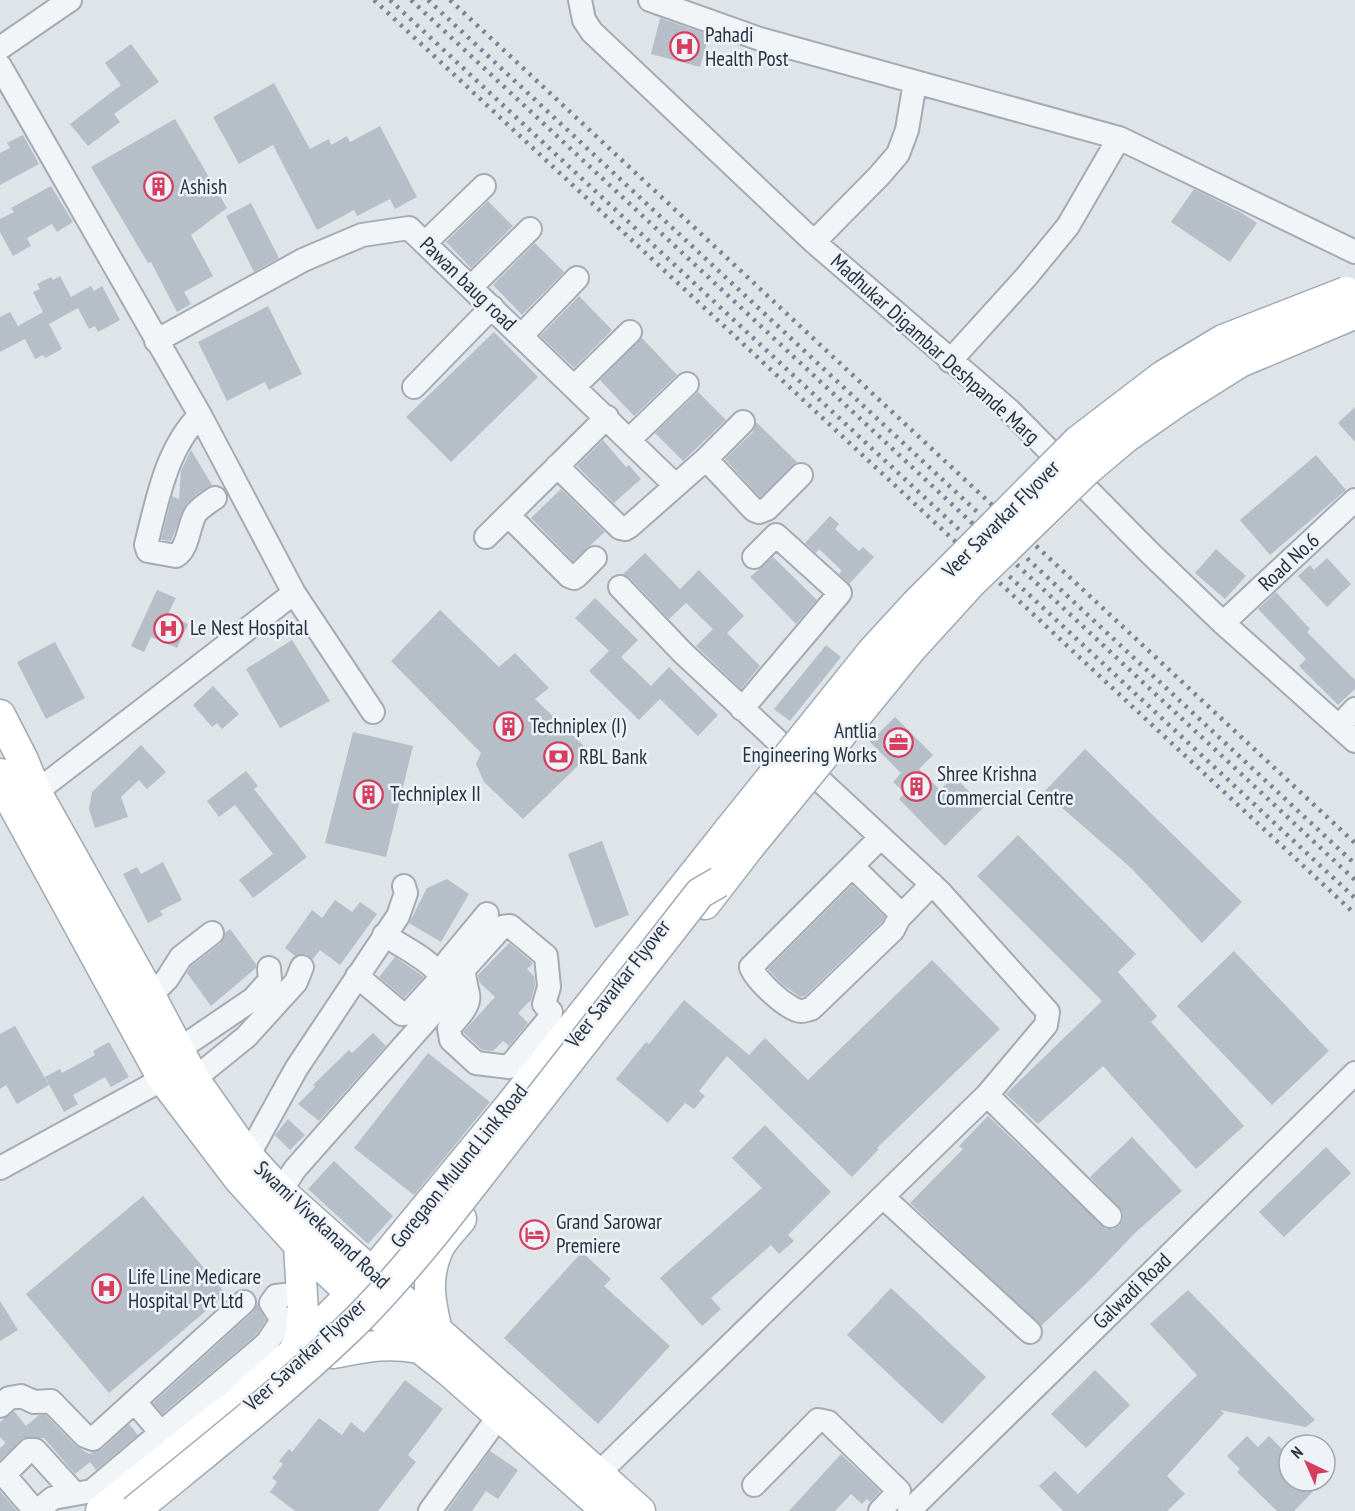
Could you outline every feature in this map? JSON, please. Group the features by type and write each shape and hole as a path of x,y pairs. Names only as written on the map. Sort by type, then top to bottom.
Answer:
{"main road":[{"name":"Veer Savarkar Flyover","path":"737,841 972,582 1086,471 1125,438 1181,399 1240,362 1352,302"},
{"name":"Swami Vivekanand Road","path":"0,715 10,799 180,1068 239,1179 274,1201 362,1284 592,1482 607,1511"},
{"name":"Swami Vivekanand Road","path":"8,768 36,792 150,997 180,1068 248,1156 299,1245 362,1284"},
{"name":"Goregaon Mulund Link Road","path":"147,1511 387,1305 462,1216 737,841"},
{"name":"Veer Savarkar Flyover","path":"123,1511 262,1395 351,1316 394,1271 612,990 693,889 712,873"},
{"name":"Veer Savarkar Flyover","path":"134,1511 246,1420 346,1332 396,1280 440,1227 700,893 712,873"},
{"name":"Goregaon Mulund Link Road","path":"101,1511 234,1405 293,1353 362,1284 518,1074 712,873"},
{"path":"333,1353 380,1344 428,1339 430,1278 439,1248 462,1216"},
{"path":"293,1353 301,1335 303,1312 299,1245"},
{"name":"Swami Vivekanand Road","path":"428,1339 499,1416 592,1482 640,1511"}],"street":[{"path":"0,48 70,0"},
{"name":"Madhukar Digambar Deshpande Marg","path":"580,0 584,20 592,32 814,242 950,361 1010,410 1150,553 1223,623 1347,733"},
{"path":"650,0 760,39 1119,138 1355,252"},
{"path":"0,66 200,415 294,593 373,712"},
{"path":"814,242 898,154 907,130 915,82"},
{"path":"950,361 1028,276 1068,225 1119,138"},
{"path":"425,243 484,186"},
{"name":"Pawan baug road","path":"156,341 303,260 362,235 409,228 630,439 675,485"},
{"path":"471,287 530,229"},
{"path":"522,335 577,278"},
{"path":"414,387 492,307"},
{"path":"575,386 630,332"},
{"path":"630,439 687,384"},
{"path":"200,415 182,437 162,481 146,545 148,552 176,556 181,553 198,510 215,498"},
{"path":"486,537 607,417"},
{"path":"558,466 620,528 630,526 706,459 743,422"},
{"path":"706,459 754,510 759,512 766,509 801,475"},
{"name":"Road No.6","path":"1223,623 1355,500"},
{"path":"508,515 569,576 574,578 577,576 595,558"},
{"path":"742,709 840,593 776,535 754,557"},
{"path":"592,1482 987,1095 1046,1025 1048,1012 932,884 683,653 620,586"},
{"path":"36,792 294,593"},
{"path":"1347,733 1355,709"},
{"path":"881,837 752,967 754,975 784,1003 801,1011 811,1009 893,930 902,915 932,884"},
{"path":"852,866 902,915"},
{"path":"248,1156 296,1069 391,940 406,893 404,886"},
{"path":"274,1201 295,1169 455,988 448,961 487,914"},
{"path":"510,926 546,956 549,987 544,1004 551,1012 518,1074 476,1063 451,1040 449,1028 469,1002 464,984 464,969 502,927 510,926"},
{"path":"150,997 167,979 181,957 212,933"},
{"path":"362,981 402,1014 409,1013 441,978 439,972 391,940"},
{"path":"0,1168 180,1068 246,1037 296,982 302,967"},
{"path":"180,1068 270,980 269,968"},
{"name":"Galwadi Road","path":"880,1511 908,1503 1355,1073"},
{"path":"987,1095 1110,1216"},
{"path":"883,1197 1030,1332"},
{"path":"75,1494 35,1450 29,1450 8,1471 6,1477 36,1511 53,1498 92,1491 267,1343 282,1320 271,1303 273,1298 302,1293"},
{"path":"0,1406 9,1398 21,1396 33,1402 51,1401 85,1436 93,1439 244,1302"},
{"path":"135,1402 161,1433"},
{"path":"430,1511 499,1416"},
{"path":"754,1485 818,1420 828,1422 908,1503"}],"building":[{"path":"660,18 709,35 700,67 651,54"},
{"path":"131,44 159,82 114,114 120,122 88,146 70,124 121,85 105,63"},
{"path":"274,83 310,149 329,139 331,145 347,136 350,142 380,126 417,197 395,209 390,199 357,216 354,210 317,230 273,145 239,164 213,117"},
{"name":"Ashish","path":"175,119 227,208 191,235 213,276 184,292 191,304 177,312 151,262 148,263 91,167"},
{"path":"23,135 39,164 0,185 0,153 10,148 7,143"},
{"path":"51,186 73,222 57,232 52,224 27,238 31,246 13,256 0,232 0,219 14,212 11,208"},
{"path":"1194,189 1257,223 1230,262 1171,222"},
{"path":"488,201 513,226 471,268 446,242"},
{"path":"251,203 279,258 254,272 226,216"},
{"path":"535,243 564,272 522,315 493,285"},
{"path":"60,276 71,297 91,286 94,291 102,286 120,320 98,332 95,326 89,329 78,308 49,324 62,349 45,358 43,355 35,359 25,339 0,352 0,317 10,312 18,326 43,312 33,292 40,289 37,284 51,277 53,280"},
{"path":"579,296 612,330 574,368 540,336"},
{"path":"268,306 302,374 269,390 265,382 227,401 198,342"},
{"path":"494,332 538,377 451,462 406,417"},
{"path":"642,338 677,375 634,416 600,380"},
{"path":"698,392 726,420 683,461 655,433"},
{"path":"1355,407 1355,442 1338,423"},
{"path":"756,422 797,462 760,497 725,459 753,432"},
{"path":"603,440 626,467 629,465 641,479 614,503 577,466"},
{"path":"191,450 212,485 186,504 171,541 161,540 172,496 179,499 181,471"},
{"path":"1316,455 1346,490 1270,555 1240,520"},
{"path":"561,489 605,532 573,561 531,518"},
{"path":"830,516 839,524 835,529 859,551 863,547 874,557 849,584 839,574 842,571 819,549 816,553 805,543"},
{"path":"1216,549 1246,576 1225,599 1195,573"},
{"path":"645,553 680,589 699,570 744,616 727,633 760,666 741,689 696,646 713,629 686,603 669,619 630,578 623,574"},
{"path":"773,557 817,600 796,624 750,577"},
{"path":"1327,558 1351,584 1327,607 1298,576 1310,565 1314,570"},
{"path":"157,590 176,598 168,614 188,624 177,648 151,637 144,652 131,646"},
{"path":"1276,592 1310,629 1307,632 1355,680 1355,689 1338,705 1299,666 1306,659 1258,609"},
{"path":"595,598 638,640 621,657 651,686 669,667 718,715 698,736 660,699 639,720 589,671 609,651 575,618"},
{"name":"Techniplex (I)","path":"440,610 499,667 515,653 549,688 535,699 591,753 523,819 484,782 476,764 481,753 391,661"},
{"path":"292,640 330,701 280,728 246,669"},
{"path":"55,642 85,698 46,719 17,662"},
{"path":"826,645 841,657 790,721 774,709"},
{"path":"213,686 239,714 222,729 217,723 212,727 193,705"},
{"name":"Shree Krishna Commercial Centre","path":"895,717 933,755 919,769 940,790 954,776 984,807 945,846 899,799 905,793 893,782 901,773 870,742"},
{"name":"Techniplex II","path":"353,732 413,746 386,857 325,843"},
{"path":"141,745 166,772 147,789 139,780 121,797 128,817 95,828 89,809 92,792"},
{"path":"1085,749 1242,902 1202,943 1131,868 1044,792"},
{"path":"246,771 258,786 254,789 307,857 253,898 239,880 273,854 235,805 219,817 207,801"},
{"path":"1018,835 1136,954 1118,972 1157,1016 1151,1022 1244,1126 1196,1169 1103,1066 1038,1124 1006,1094 1102,1001 977,876"},
{"path":"602,841 629,915 595,928 568,854"},
{"path":"163,862 182,900 160,911 163,915 148,923 123,874 137,867 141,874"},
{"path":"447,879 469,894 441,942 409,923 427,888"},
{"path":"852,885 885,917 805,996 800,997 782,984 768,969"},
{"path":"335,900 352,912 360,902 377,914 340,965 320,950 313,959 306,954 295,956 285,948 312,910 322,918"},
{"path":"230,929 256,964 256,968 211,1006 187,973 191,966 221,943 225,933"},
{"path":"509,943 533,963 527,969 534,976 535,986 531,1000 518,1013 528,1023 509,1046 503,1041 493,1051 482,1050 463,1032 495,997 479,982 478,975"},
{"path":"1234,951 1329,1051 1272,1105 1177,1006"},
{"path":"395,957 424,977 404,998 379,977"},
{"path":"932,960 1000,1029 877,1148 879,1149 852,1177 727,1056 699,1091 705,1096 694,1109 685,1103 668,1123 616,1079 646,1042 649,1044 684,1000 749,1055 765,1038 808,1080"},
{"path":"15,1026 49,1085 17,1104 6,1085 0,1089 0,1034"},
{"path":"373,1033 386,1046 319,1121 298,1104 315,1087 313,1085 349,1050 352,1053"},
{"path":"109,1042 129,1077 111,1087 105,1077 73,1095 78,1104 64,1112 45,1077 60,1069 62,1073 95,1055 93,1051"},
{"path":"428,1053 490,1102 414,1195 354,1148"},
{"path":"988,1116 1106,1229 1119,1226 1123,1220 1123,1212 1090,1177 1132,1137 1182,1191 1135,1233 1041,1326 910,1203 963,1149 959,1146"},
{"path":"288,1119 305,1135 290,1150 275,1135"},
{"path":"765,1125 831,1192 788,1235 794,1241 779,1254 771,1245 711,1298 721,1309 702,1326 660,1278 762,1188 732,1158"},
{"path":"1326,1147 1351,1173 1284,1237 1259,1212"},
{"path":"334,1161 393,1216 368,1244 308,1189"},
{"path":"143,1196 226,1294 109,1393 26,1294"},
{"path":"582,1252 611,1279 604,1286 670,1346 598,1424 504,1338"},
{"path":"891,1288 986,1377 942,1424 847,1335"},
{"path":"1188,1290 1315,1420 1306,1427 1220,1410 1224,1413 1167,1476 1185,1494 1167,1511 1063,1511 1039,1486 1055,1471 1078,1494 1197,1375 1150,1324"},
{"path":"0,1301 18,1330 0,1341"},
{"path":"257,1303 266,1320 257,1334 162,1414 153,1403 253,1312"},
{"path":"1095,1370 1130,1405 1086,1448 1051,1414"},
{"path":"405,1380 443,1409 408,1455 416,1462 378,1511 295,1511 270,1492 277,1482 272,1478 283,1464 279,1461 289,1449 292,1452 319,1418 342,1435 351,1422 364,1433"},
{"path":"14,1411 26,1426 39,1415 46,1415 75,1445 89,1454 102,1449 129,1424 138,1435 96,1470 90,1462 75,1474 44,1438 23,1438 0,1460 0,1448 6,1443 0,1437 0,1422"},
{"path":"1247,1436 1258,1447 1269,1436 1277,1444 1277,1493 1311,1493 1294,1511 1277,1511 1237,1472 1240,1469 1227,1456"},
{"path":"490,1451 518,1470 498,1499 486,1491 472,1511 447,1511"},
{"path":"841,1454 880,1491 870,1502 867,1499 862,1504 851,1494 835,1511 789,1511"},
{"path":"0,1491 17,1511 0,1511"}],"railway":[{"path":"374,0 1355,914"},
{"path":"390,0 1355,898"},
{"path":"411,0 1355,880"},
{"path":"428,0 1355,864"},
{"path":"450,0 1355,843"}],"place":[{"name":"Pahadi Health Post","path":"684,47"},
{"name":"Ashish","path":"159,187"},
{"name":"Le Nest Hospital","path":"169,628"},
{"name":"Techniplex (I)","path":"509,726"},
{"name":"Antlia Engineering Works","path":"898,743"},
{"name":"RBL Bank","path":"558,757"},
{"name":"Shree Krishna Commercial Centre","path":"916,786"},
{"name":"Techniplex II","path":"369,794"},
{"name":"Grand Sarowar Premiere","path":"535,1234"},
{"name":"Life Line Medicare Hospital Pvt Ltd","path":"107,1289"}]}
